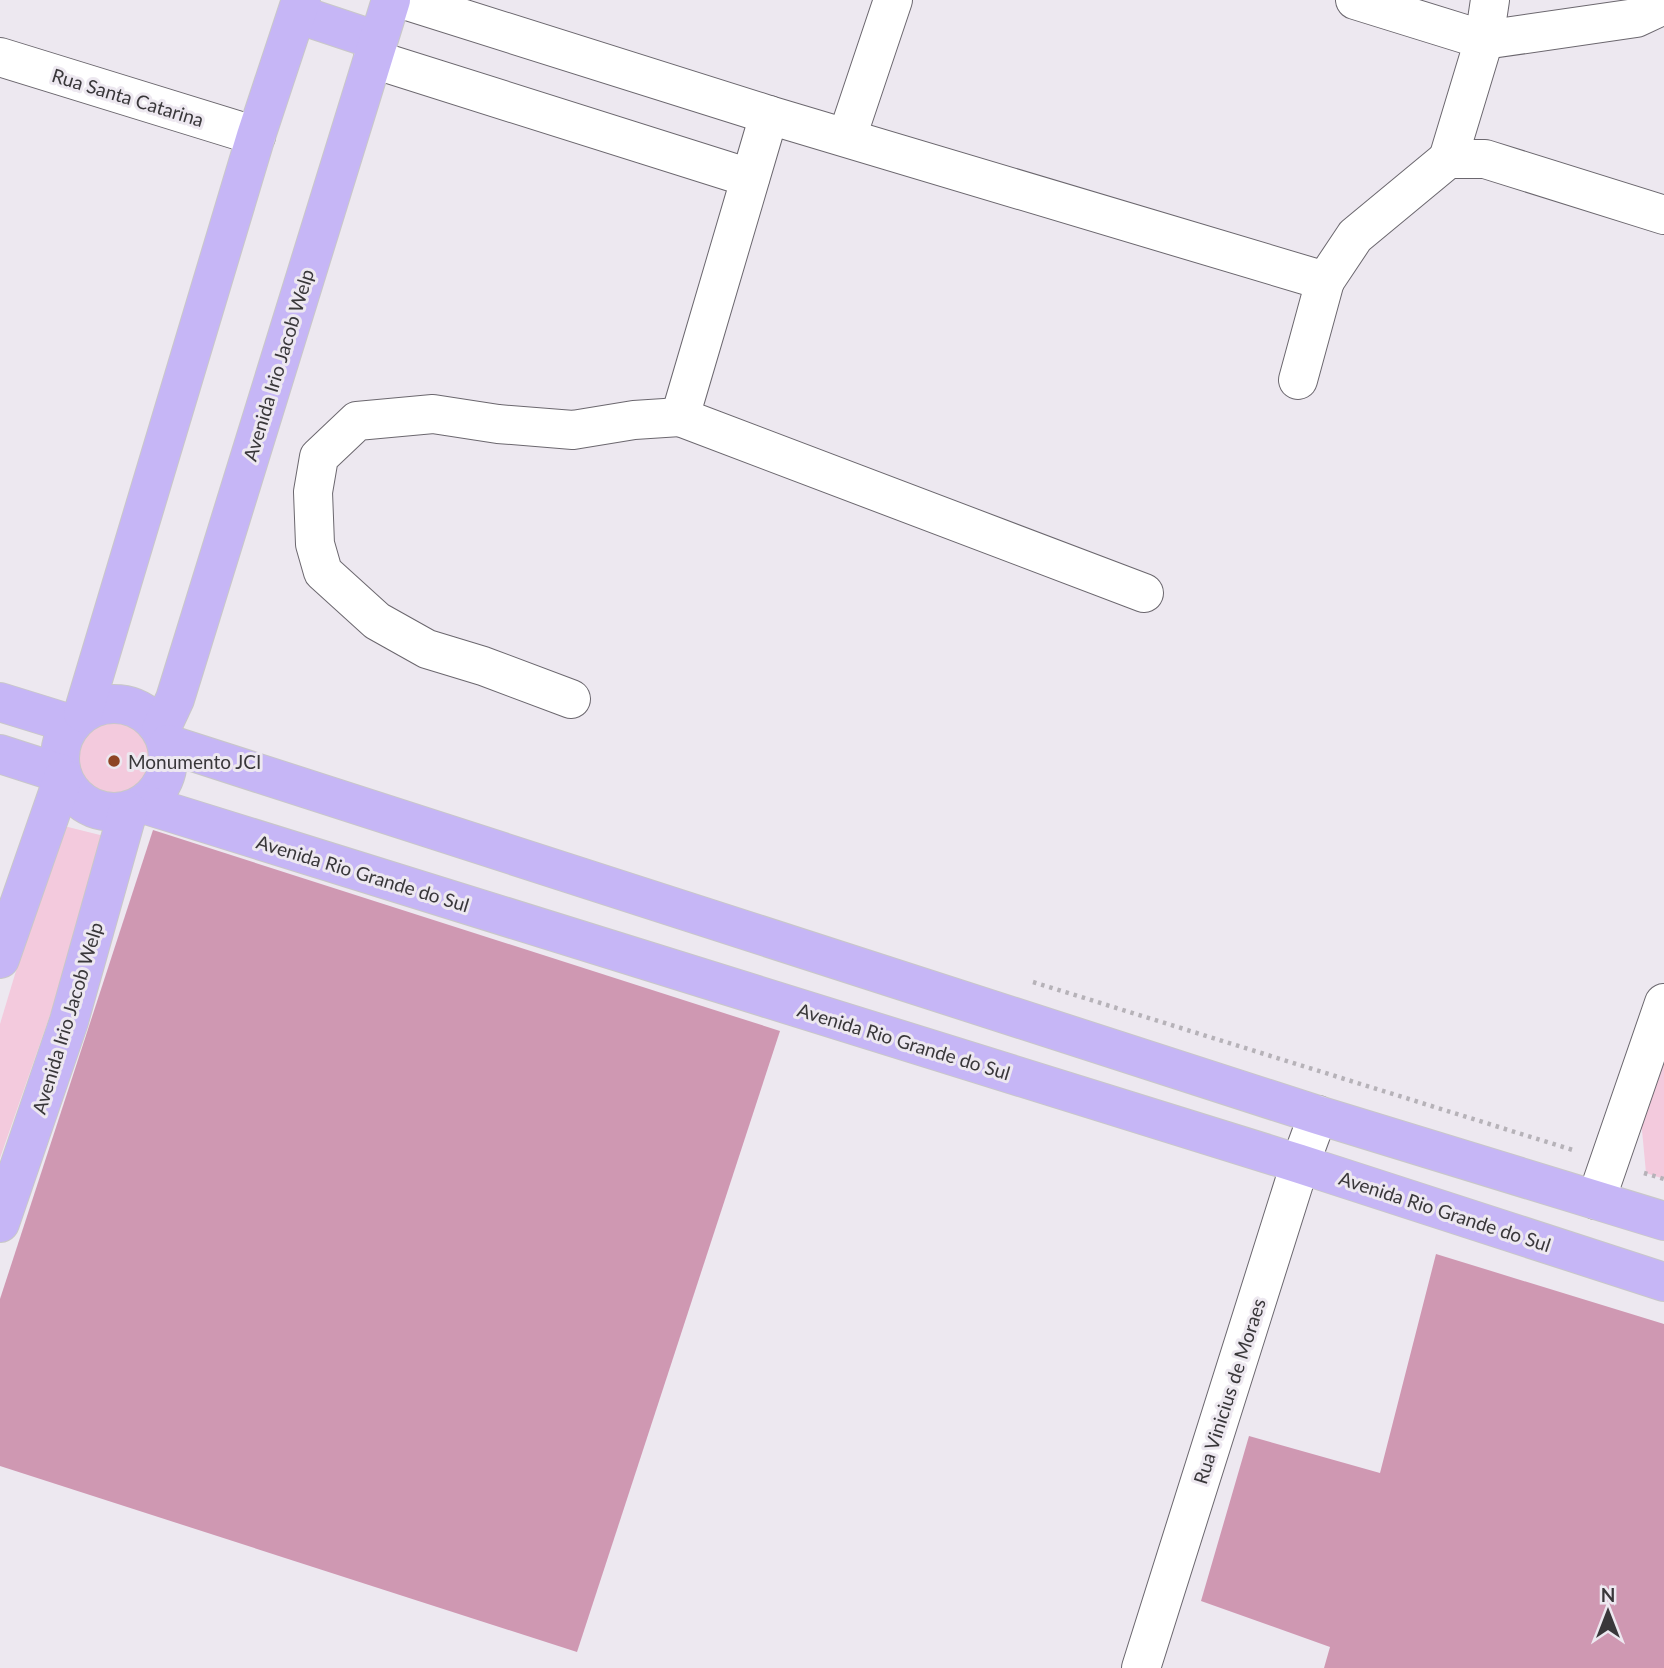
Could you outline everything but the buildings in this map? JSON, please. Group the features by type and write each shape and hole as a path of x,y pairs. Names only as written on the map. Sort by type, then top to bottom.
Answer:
{"main road":[{"name":"Avenida Irio Jacob Welp","path":"164,736 391,0"},
{"path":"0,959 62,776 59,756 63,739 77,718 256,136 299,7 376,50"},
{"path":"0,702 77,718 99,705 116,703 134,707 149,715 164,736 169,761 166,778 156,793 136,808"},
{"path":"164,736 1318,1115 1664,1221"},
{"path":"0,754 62,776"},
{"name":"Avenida Rio Grande do Sul","path":"62,776 71,792 82,803 96,809 112,813 136,808 794,1006 1300,1164 1664,1282"},
{"name":"Avenida Irio Jacob Welp","path":"0,1223 69,1021 136,808"},
{"path":"794,1006 812,951"}],"street":[{"path":"404,0 847,138 1325,281"},
{"path":"847,138 893,0"},
{"path":"1355,0 1484,40 1636,18 1664,5"},
{"path":"1298,380 1325,281 1355,236 1448,159 1484,40 1490,0"},
{"path":"376,50 750,178"},
{"name":"Rua Santa Catarina","path":"0,57 256,136"},
{"path":"680,417 769,114"},
{"path":"1448,159 1485,159 1664,215"},
{"path":"571,699 483,666 428,649 377,621 323,572 315,544 313,492 319,457 357,421 433,414 498,425 573,430 634,420 680,417 1144,593"},
{"path":"1596,1200 1664,1003"},
{"name":"Rua Vinicius de Moraes","path":"1141,1668 1300,1164 1318,1115"}],"shaded area":[{"path":"105,721 121,721 135,727 146,738 152,752 152,768 146,782 135,793 121,799 105,799 91,793 80,782 74,768 74,752 80,738 91,727"},
{"path":"60,825 112,838 0,1158 0,1024"},
{"path":"153,830 780,1031 577,1652 0,1466 0,1299"},
{"path":"1664,1044 1664,1179 1646,1173 1640,1109"},
{"path":"1436,1254 1664,1324 1664,1668 1324,1668 1330,1647 1201,1601 1249,1436 1380,1473"}],"place":[{"name":"Monumento JCI","path":"114,761"}]}
